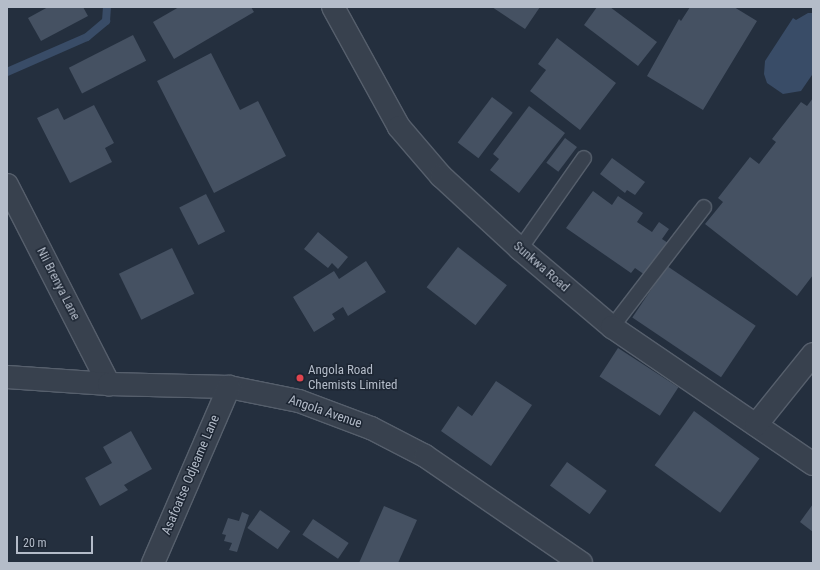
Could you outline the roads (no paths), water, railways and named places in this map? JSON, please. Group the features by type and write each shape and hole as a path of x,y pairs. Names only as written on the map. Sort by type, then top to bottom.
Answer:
{"street":[{"name":"Sunkwa Road","path":"333,7 399,127 441,176 520,249 612,327 813,464"},
{"name":"Nii Brenya Lane","path":"7,185 109,384"},
{"path":"756,425 813,354"},
{"name":"Angola Avenue","path":"7,377 109,384 228,387 299,401 377,431 425,456 581,563"},
{"name":"Asafoatse Odjeame Lane","path":"153,563 228,387"}],"lane":[{"path":"520,249 584,158"},
{"path":"612,327 704,207"}],"water":[{"path":"808,13 813,13 812,75 801,91 783,94 767,83 764,74 765,61 793,18 796,20"}],"waterway":[{"path":"7,72 87,37 106,21 107,7"}],"place":[{"name":"Angola Road Chemists Limited","path":"300,378"}]}
